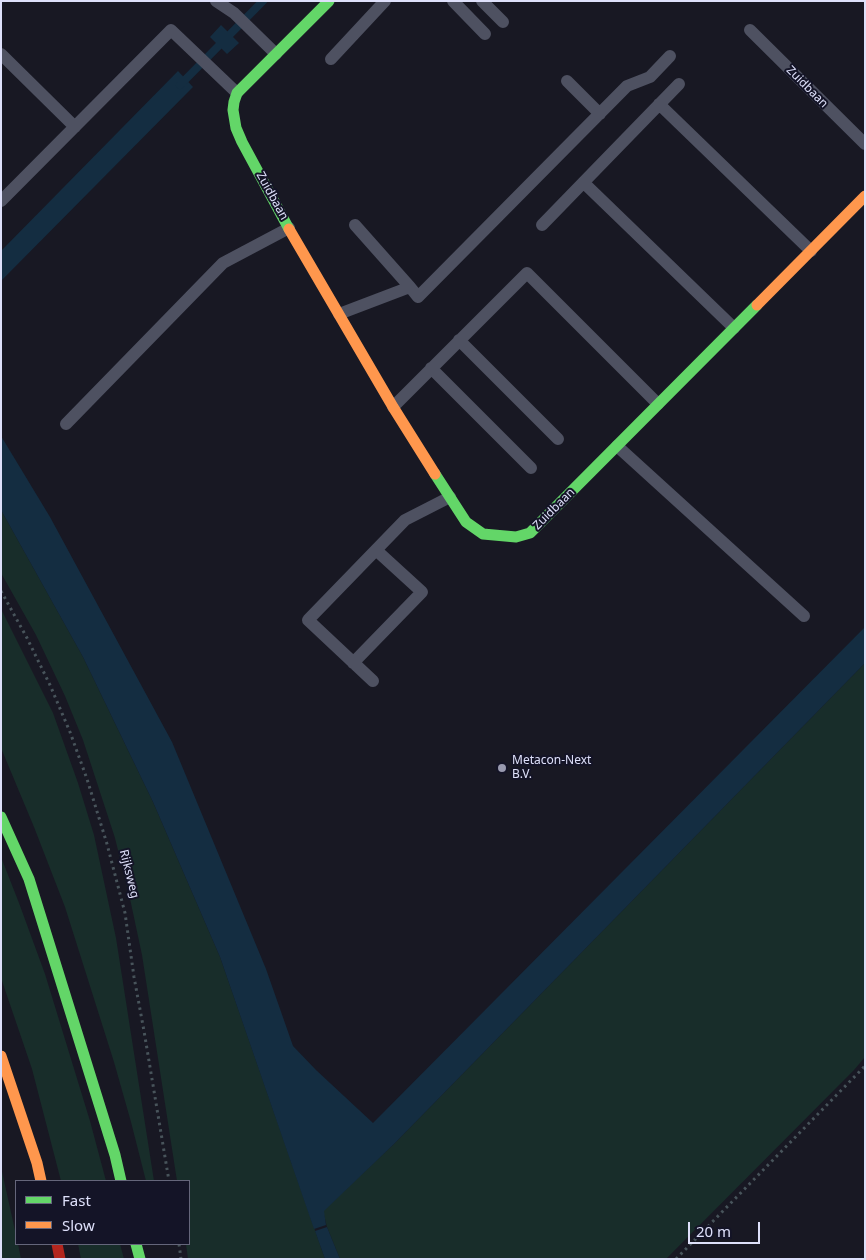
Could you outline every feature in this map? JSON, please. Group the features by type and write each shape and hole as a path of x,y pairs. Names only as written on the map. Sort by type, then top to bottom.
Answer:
{"main road":[{"path":"237,93 329,1"},
{"name":"Zuidbaan","path":"237,93 233,110 239,136 289,228 393,407 450,497 466,522 484,534 516,537 530,533 865,196"},
{"path":"1,817 29,878 122,1180"},
{"path":"1,1056 37,1163 41,1180"},
{"path":"56,1245 60,1259"},
{"path":"136,1245 140,1259"}],"lane":[{"path":"216,1 234,13 276,54"},
{"path":"331,59 385,1"},
{"path":"454,1 486,34"},
{"path":"482,1 503,22"},
{"path":"1,201 171,30 237,93"},
{"name":"Zuidbaan","path":"750,30 865,144"},
{"path":"1,54 75,127"},
{"path":"355,225 418,297 627,86 650,77 670,56"},
{"path":"567,81 600,114"},
{"path":"542,225 679,84"},
{"path":"659,104 811,251"},
{"path":"584,183 734,328"},
{"path":"66,424 222,263 289,228"},
{"path":"393,407 527,273 658,404"},
{"path":"339,314 410,287"},
{"path":"459,340 558,440"},
{"path":"431,368 531,468"},
{"path":"617,446 804,616"},
{"path":"373,681 308,620 405,520 450,497"},
{"path":"353,663 422,592 376,550"}],"path":[{"name":"Rijksweg","path":"1,591 27,638 70,732 107,844 125,913 168,1180"},
{"path":"676,1259 865,1066"},
{"path":"179,1245 181,1259"}],"green space":[{"path":"1,510 83,657 153,802 220,957 325,1259 188,1259 186,1245 190,1245 190,1180 177,1180 142,955 115,838 83,740 65,696 36,635 1,573"},
{"path":"1,609 53,713 94,835 116,938 154,1180 146,1180 114,1062 65,907 1,748"},
{"path":"865,663 865,1057 854,1070 666,1259 340,1259 327,1227 323,1211 394,1144"},
{"path":"1,857 45,974 90,1121 106,1180 61,1180 32,1069 1,978"},
{"path":"1,1167 15,1230 15,1245 18,1245 21,1259 1,1259"},
{"path":"78,1245 120,1245 124,1259 81,1259"}],"water":[{"path":"221,25 239,43 227,54 210,37"},
{"path":"178,71 193,87 1,281 1,251"},
{"path":"1,436 50,517 172,742 266,969 293,1046 373,1123 865,627 865,663 394,1144 324,1211 326,1225 314,1229 220,957 153,802 83,657 1,510"},
{"path":"327,1227 340,1259 325,1259 315,1231"}],"waterway":[{"path":"180,85 263,1"}],"traffic: fast":[{"path":"289,229 242,142 236,128 233,110 234,102 237,93 329,1"},
{"path":"435,474 466,522 483,534 516,537 530,533 757,305"},
{"path":"1,817 29,879 115,1155 121,1180"},
{"path":"136,1245 140,1259"}],"traffic: slow":[{"path":"757,305 865,196"},
{"path":"289,229 393,407 435,474"},
{"path":"1,1056 37,1163 41,1180"}],"traffic: jam":[{"path":"57,1245 60,1259"}],"place":[{"name":"Metacon-Next B.V.","path":"502,768"}]}
